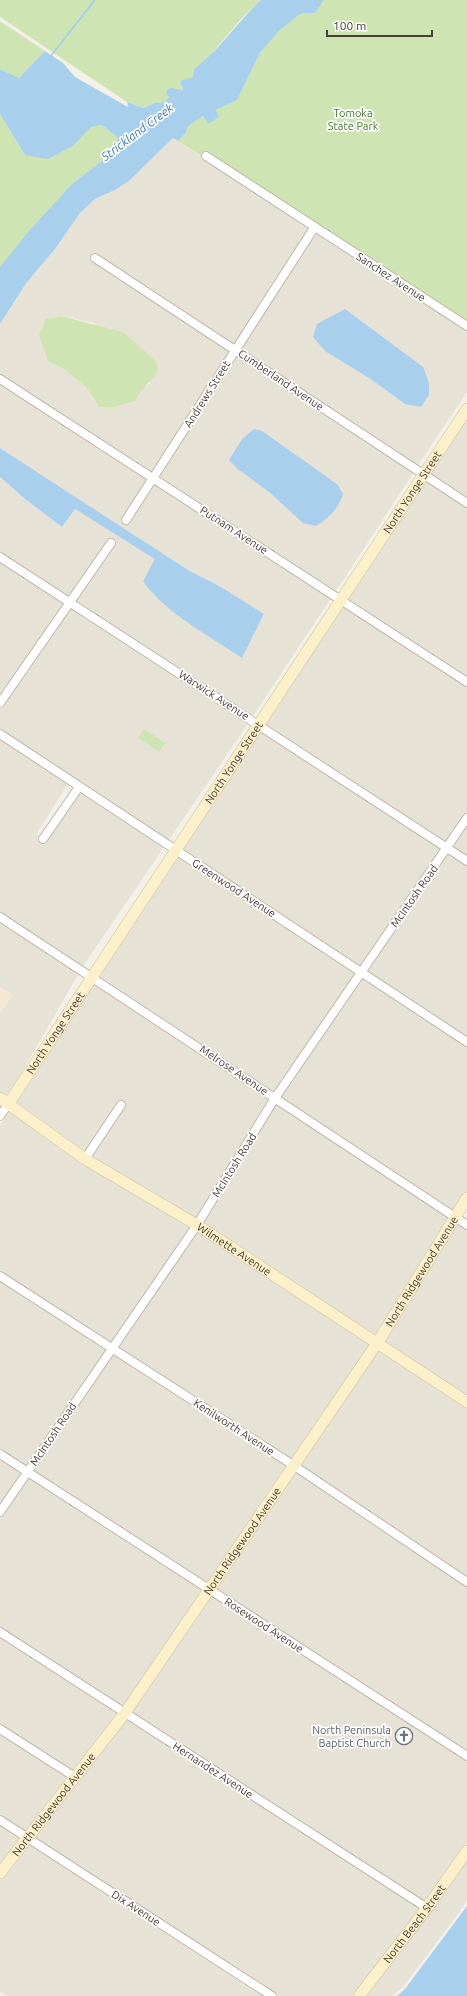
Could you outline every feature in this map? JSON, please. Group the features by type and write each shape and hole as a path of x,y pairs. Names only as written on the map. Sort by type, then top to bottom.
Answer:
{"street":[{"name":"Sanchez Avenue","path":"206,156 314,228 467,326"},
{"name":"Andrews Street","path":"126,520 314,228"},
{"name":"Cumberland Avenue","path":"94,258 235,349 467,503"},
{"name":"Putnam Avenue","path":"0,379 467,682"},
{"name":"North Yonge Street","path":"0,1116 4,1101 92,976 467,409"},
{"path":"0,703 111,543"},
{"name":"Warwick Avenue","path":"0,557 467,861"},
{"name":"Greenwood Avenue","path":"0,734 467,1042"},
{"path":"43,839 79,787"},
{"name":"McIntosh Road","path":"0,1512 197,1225 275,1098 467,818"},
{"name":"Melrose Avenue","path":"0,917 92,976 467,1225"},
{"name":"Wilmette Avenue","path":"4,1101 85,1159 197,1225 378,1342 467,1402"},
{"path":"85,1159 121,1105"},
{"name":"North Ridgewood Avenue","path":"0,1873 125,1713 378,1342 454,1216 467,1198"},
{"name":"Kenilworth Avenue","path":"0,1276 293,1465 467,1582"},
{"name":"Rosewood Avenue","path":"0,1454 467,1756"},
{"name":"Hernandez Avenue","path":"0,1632 427,1908"},
{"path":"0,1729 75,1777"},
{"name":"Dix Avenue","path":"0,1820 272,1996"},
{"name":"North Beach Street","path":"359,1996 427,1908 467,1851"}],"shaded area":[{"path":"173,138 309,229 234,344 94,253 89,258 230,350 153,472 0,374 0,324 27,282 55,249 80,213 95,199 115,190 129,181","holes":["61,316 94,323 151,383 140,389 136,401 114,407 94,401 85,386 74,376 48,361 46,319"]},
{"path":"315,233 467,327 467,392 418,465 240,348","holes":["369,378 429,383 405,404"]},
{"path":"236,355 414,472 336,591 159,476","holes":["239,470 326,476 337,484 303,523 269,492"]},
{"path":"0,384 149,479 120,522 127,525 155,483 331,598 253,716 77,601 116,541 109,538 70,597 0,552 0,477 25,499 62,527 75,509 156,559 143,581 166,605 241,657 264,615 221,587 188,570 0,448"},
{"path":"467,409 467,497 426,471"},
{"path":"422,477 467,507 467,677 342,595"},
{"path":"0,562 66,603 0,696"},
{"path":"337,602 467,686 467,812 446,843 259,720"},
{"path":"72,607 249,722 169,840 0,729 0,709"},
{"path":"255,726 442,850 361,967 175,844"},
{"path":"0,739 68,784 36,834 43,839 74,788 164,847 83,966 0,912"},
{"path":"467,825 467,856 452,847"},
{"path":"170,851 356,974 275,1093 90,970"},
{"path":"448,853 467,866 467,1037 367,971"},
{"path":"0,921 79,973 7,1098 0,1093 0,1013 13,995 0,987"},
{"path":"85,977 270,1099 196,1220 91,1158 126,1103 120,1100 85,1154 14,1102"},
{"path":"362,978 467,1047 467,1192 454,1211 281,1097"},
{"path":"0,987 13,995 0,1013"},
{"path":"276,1103 449,1218 377,1336 202,1224"},
{"path":"10,1110 191,1226 111,1343 0,1271 0,1125"},
{"path":"455,1222 467,1229 467,1397 383,1341"},
{"path":"198,1230 372,1343 292,1460 117,1347"},
{"path":"0,1280 107,1350 27,1466 0,1449"},
{"path":"378,1347 467,1407 467,1577 298,1464"},
{"path":"113,1354 288,1467 208,1584 33,1470"},
{"path":"0,1459 22,1473 0,1506"},
{"path":"294,1471 467,1587 467,1751 214,1588"},
{"path":"28,1477 204,1590 124,1707 0,1627 0,1518"},
{"path":"210,1595 467,1761 467,1844 426,1903 130,1711"},
{"path":"0,1637 119,1714 74,1772 0,1724"},
{"path":"126,1718 421,1909 355,1996 279,1996 33,1836"},
{"path":"0,1733 69,1778 27,1832 0,1815"},
{"path":"0,1824 22,1839 0,1867"},
{"path":"28,1843 265,1996 7,1996 0,1991 0,1879"},
{"path":"467,1857 467,1900 458,1914 403,1987 392,1996 364,1996"}],"green space":[{"path":"0,0 261,0 241,19 205,61 194,69 193,77 180,81 183,90 178,89 165,102 154,103 144,108 127,102 0,17"},
{"name":"Tomoka State Park","path":"324,0 467,0 467,326 178,141 186,133 188,126 203,116 208,124 216,110 237,100 260,53 279,31 300,14 315,13"},
{"path":"0,21 45,51 19,78 0,69"},
{"path":"0,114 25,155 73,146 91,127 102,125 117,137 119,148 73,183 0,267"},
{"path":"61,316 123,332 156,361 158,372 143,389 136,401 114,407 99,407 85,386 65,370 48,361 39,335 46,319"},
{"path":"144,729 165,743 159,752 138,738"}],"water":[{"name":"Strickland Creek","path":"261,0 324,0 315,13 300,14 279,31 260,53 237,100 216,110 219,117 208,124 203,116 188,126 186,133 178,141 173,138 129,181 115,190 95,199 80,213 55,249 27,282 0,324 0,267 28,232 73,183 119,148 117,137 102,125 91,127 73,146 48,159 25,155 0,114 0,69 19,78 45,51 63,63 75,77 128,107 127,102 144,108 154,103 165,102 169,97 166,93 167,90 170,88 183,90 180,81 193,77 194,69 212,54"},
{"path":"345,309 423,367 429,383 429,395 421,407 405,404 369,378 325,351 313,337 317,324"},
{"path":"254,429 262,431 337,484 343,494 336,509 325,520 316,526 303,523 269,492 239,470 229,460 243,438"},
{"path":"0,448 188,570 221,587 264,614 242,658 176,614 152,593 143,581 155,559 75,509 62,527 25,499 0,477"},
{"path":"467,1906 467,1996 397,1996 405,1989"}],"waterway":[{"path":"50,57 95,0"}],"place":[{"name":"North Peninsula Baptist Church","path":"404,1736"}]}
